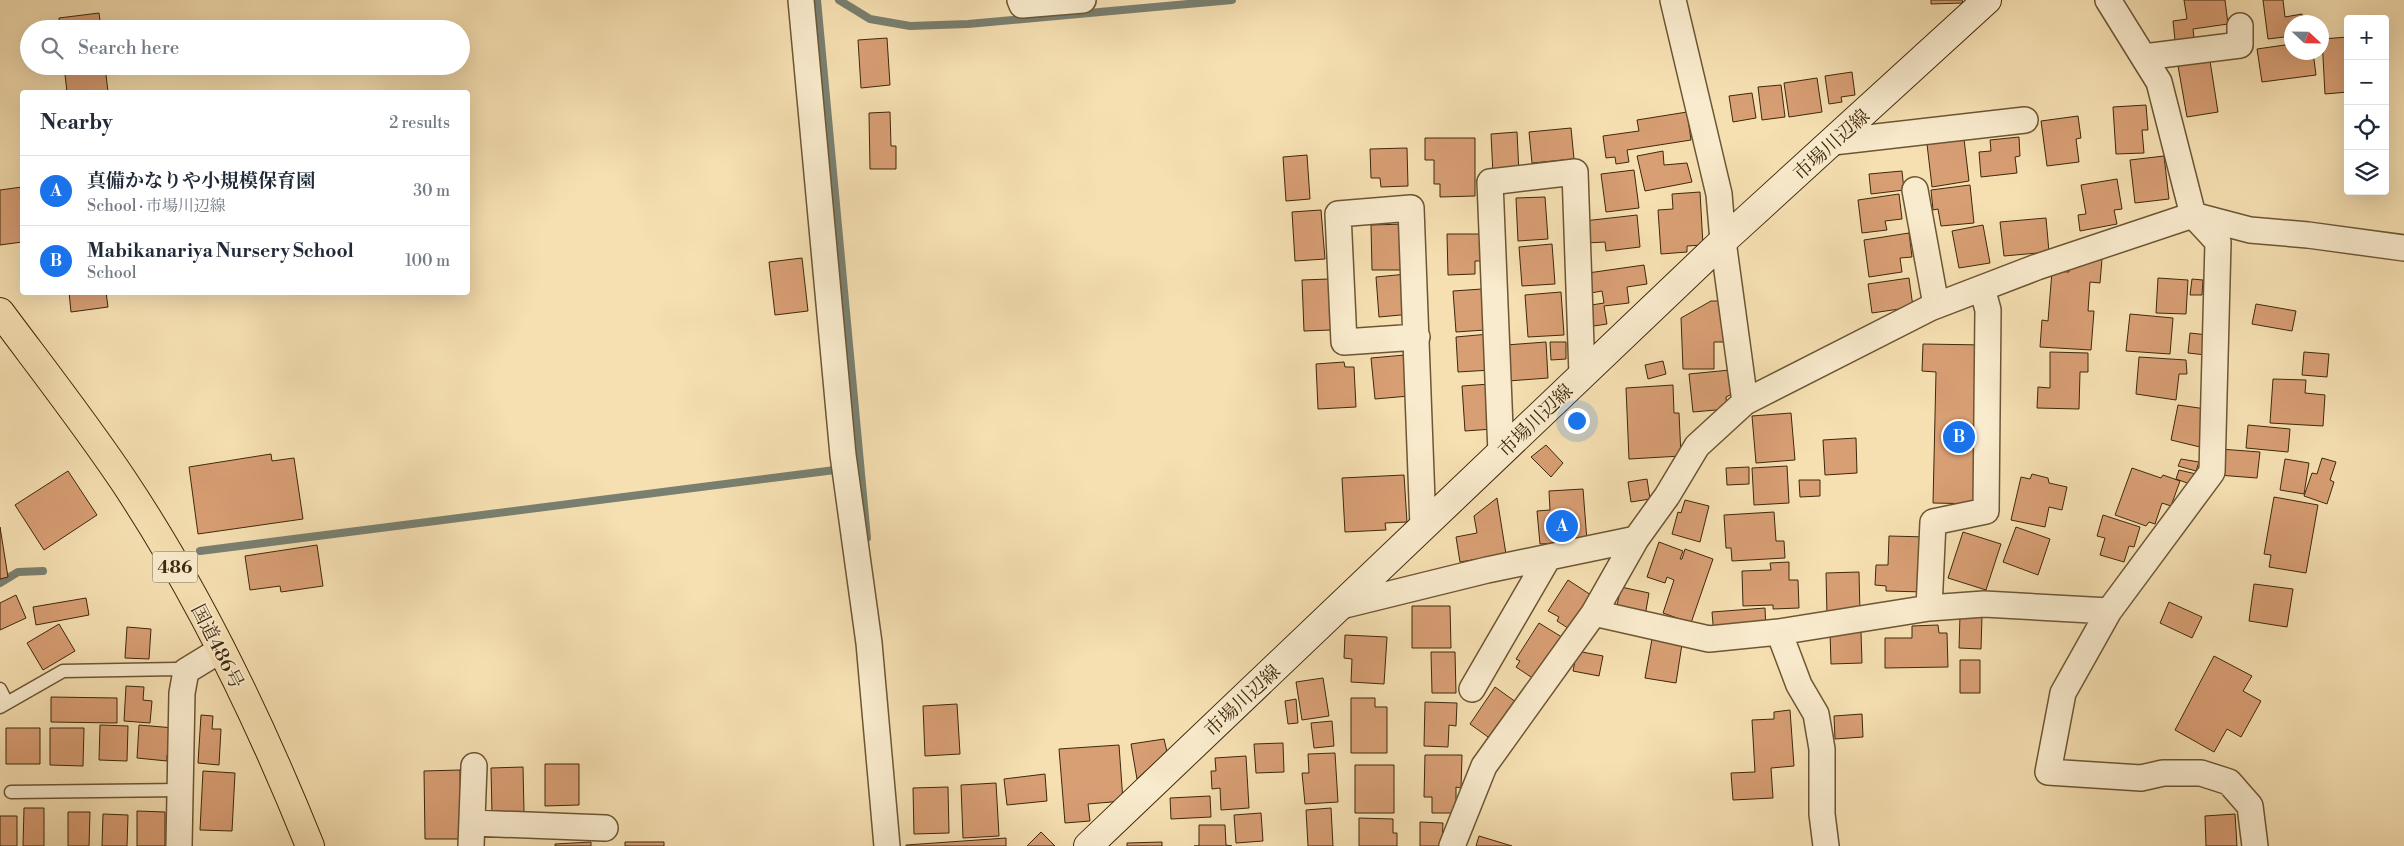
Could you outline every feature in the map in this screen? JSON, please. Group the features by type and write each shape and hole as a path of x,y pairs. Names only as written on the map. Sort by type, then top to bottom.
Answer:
{"highway":[{"name":"国道486号","path":"0,312 123,480 209,624 286,786 310,846"}],"main road":[{"name":"市場川辺線","path":"1088,846 1723,241 1987,0"}],"street":[{"path":"801,0 843,455 869,643 887,846"},
{"path":"1020,0 1022,5 1083,0"},
{"path":"1673,0 1719,194 1723,241 1745,402"},
{"path":"2108,0 2159,82 2193,215 2218,242 2212,472 2109,611 2063,693 2048,772 2141,778 2163,773 2201,773 2229,782 2250,806 2255,846"},
{"path":"2144,57 2240,45 2240,26"},
{"path":"1833,142 2025,120"},
{"path":"1501,453 1490,182 1575,172 1582,375"},
{"path":"1915,190 1936,305"},
{"path":"1417,336 1344,342 1338,214 1411,208 1417,336 1423,527"},
{"path":"1452,846 1484,766 1594,613 1636,539 1667,496 1697,446 1745,402 1936,305 2037,267 2193,215 2250,230 2308,235 2404,248"},
{"path":"1929,608 1933,522 1986,511 1988,310 1982,288"},
{"path":"1341,606 1487,570 1636,539"},
{"path":"1472,689 1548,558"},
{"path":"1594,613 1709,639 1778,632 1929,608 1984,604 2109,611"},
{"path":"1778,632 1799,685 1816,714 1822,750 1822,814 1826,846"},
{"path":"179,846 182,693 186,671 222,649"},
{"path":"474,766 472,834 605,828"}],"lane":[{"path":"0,689 4,705 63,671 177,669 186,671"},
{"path":"11,792 181,790"}],"building":[{"path":"1931,0 1962,0 1963,3 1931,4"},
{"path":"2184,0 2225,0 2228,24 2193,29 2194,38 2175,40 2173,21 2187,19"},
{"path":"2263,0 2283,0 2284,37 2268,39"},
{"path":"99,13 100,20 59,20 59,18"},
{"path":"2344,37 2344,92 2325,94 2323,60 2329,60 2329,38"},
{"path":"887,38 890,85 861,88 858,40"},
{"path":"2284,45 2284,60 2314,60 2316,75 2262,82 2257,49"},
{"path":"2210,61 2218,112 2187,117 2178,66"},
{"path":"1852,72 1855,95 1841,97 1842,102 1829,104 1825,76"},
{"path":"65,75 106,75 108,90 67,90"},
{"path":"1817,78 1822,112 1789,117 1784,83"},
{"path":"1781,85 1785,117 1762,120 1758,87"},
{"path":"1752,93 1756,118 1733,122 1729,96"},
{"path":"2146,105 2148,130 2142,130 2144,153 2116,154 2113,107"},
{"path":"890,112 891,146 896,146 896,169 870,169 869,113"},
{"path":"1687,112 1691,140 1627,150 1629,162 1616,164 1615,157 1606,158 1603,136 1639,131 1637,120"},
{"path":"2078,116 2081,138 2076,139 2079,162 2047,166 2041,121"},
{"path":"1571,128 1574,159 1532,163 1529,132"},
{"path":"1517,132 1519,173 1493,175 1491,134"},
{"path":"2019,137 2020,156 2015,157 2017,173 1981,177 1979,152 1991,151 1990,140"},
{"path":"1425,138 1475,138 1475,196 1440,197 1440,184 1434,184 1434,160 1425,160"},
{"path":"1964,139 1969,181 1932,187 1927,144"},
{"path":"1407,148 1408,186 1381,187 1380,178 1371,178 1370,149"},
{"path":"1663,151 1664,165 1687,163 1692,182 1645,191 1637,156"},
{"path":"1307,155 1310,199 1286,201 1283,157"},
{"path":"2164,156 2169,199 2135,203 2130,160"},
{"path":"1634,170 1639,208 1606,212 1601,174"},
{"path":"1902,171 1904,190 1871,194 1869,174"},
{"path":"2117,179 2122,209 2114,210 2117,224 2080,231 2078,215 2086,214 2081,185"},
{"path":"1970,185 1974,223 1941,226 1938,209 1933,210 1931,190"},
{"path":"20,187 20,242 0,245 0,190"},
{"path":"1700,192 1703,245 1687,246 1687,252 1661,254 1658,210 1673,209 1672,194"},
{"path":"1899,194 1902,219 1885,221 1887,230 1862,233 1858,200"},
{"path":"1545,197 1548,239 1518,241 1516,198"},
{"path":"1321,210 1325,259 1295,261 1292,212"},
{"path":"1637,215 1640,247 1606,251 1605,242 1586,243 1584,221"},
{"path":"2046,218 2049,252 2004,256 2000,222"},
{"path":"1406,224 1406,270 1372,270 1371,225"},
{"path":"1983,225 1990,263 1959,268 1952,231"},
{"path":"1909,233 1912,257 1900,258 1902,272 1869,277 1864,240"},
{"path":"1447,234 1483,234 1483,261 1475,261 1475,274 1448,275"},
{"path":"1552,244 1555,284 1522,286 1519,247"},
{"path":"2070,257 2102,259 2100,283 2090,282 2088,311 2094,311 2091,350 2040,347 2042,320 2048,321 2052,271 2069,272"},
{"path":"802,258 808,311 775,315 769,262"},
{"path":"1644,265 1647,284 1627,287 1629,303 1604,306 1607,324 1587,327 1585,306 1604,303 1602,291 1591,293 1588,273"},
{"path":"1407,274 1411,314 1379,317 1376,277"},
{"path":"1909,278 1913,307 1872,313 1868,284"},
{"path":"2158,278 2188,280 2186,314 2156,313"},
{"path":"1329,279 1331,330 1304,331 1302,280"},
{"path":"2192,279 2203,280 2202,295 2190,295"},
{"path":"1482,289 1485,330 1456,332 1453,291"},
{"path":"1561,292 1564,335 1528,337 1525,295"},
{"path":"69,295 106,295 108,307 71,312"},
{"path":"1711,301 1726,301 1727,342 1714,342 1714,369 1683,369 1681,318"},
{"path":"2256,304 2296,311 2292,331 2252,324"},
{"path":"2130,314 2173,318 2170,354 2126,351"},
{"path":"2190,333 2208,335 2206,355 2188,353"},
{"path":"1489,334 1491,370 1458,372 1456,337"},
{"path":"1546,342 1548,378 1508,381 1506,345"},
{"path":"1550,342 1566,342 1566,359 1551,360"},
{"path":"1923,344 1985,345 1982,504 1933,503 1936,372 1922,371"},
{"path":"2050,352 2088,353 2088,372 2080,372 2079,409 2037,408 2038,387 2050,388"},
{"path":"2304,352 2329,354 2327,377 2302,375"},
{"path":"1405,355 1409,396 1375,399 1371,358"},
{"path":"2139,357 2186,360 2187,374 2179,374 2176,400 2136,394"},
{"path":"1663,361 1666,374 1648,379 1645,365"},
{"path":"1344,362 1345,367 1354,367 1356,407 1318,409 1316,364"},
{"path":"1730,370 1732,394 1726,397 1727,409 1693,412 1689,374"},
{"path":"2273,379 2306,380 2305,393 2325,395 2323,426 2270,423"},
{"path":"1490,384 1493,429 1465,431 1462,386"},
{"path":"1673,385 1674,413 1679,413 1681,456 1629,459 1626,388"},
{"path":"2178,405 2206,409 2200,447 2171,440"},
{"path":"1791,413 1795,460 1756,463 1752,416"},
{"path":"2248,425 2290,429 2288,452 2246,448"},
{"path":"1856,438 1857,473 1825,475 1823,440"},
{"path":"1546,445 1563,463 1551,477 1531,457"},
{"path":"2220,449 2260,452 2257,478 2218,475"},
{"path":"271,454 272,461 294,458 303,519 198,534 189,467"},
{"path":"2322,458 2336,462 2330,480 2334,482 2327,504 2304,496 2312,473 2317,474"},
{"path":"2181,459 2199,462 2196,471 2178,466"},
{"path":"2285,459 2309,463 2304,494 2280,490"},
{"path":"1787,466 1789,503 1754,505 1752,468"},
{"path":"1749,467 1749,484 1727,485 1726,468"},
{"path":"2132,468 2161,478 2163,475 2180,481 2171,506 2162,503 2155,524 2149,522 2146,526 2115,515"},
{"path":"2179,470 2196,474 2193,485 2176,479"},
{"path":"68,471 97,515 44,550 15,505"},
{"path":"2032,474 2048,478 2049,483 2067,487 2062,510 2049,507 2045,527 2011,520 2021,477 2030,479"},
{"path":"1404,475 1407,522 1385,523 1386,530 1345,532 1342,478"},
{"path":"1647,479 1650,499 1631,502 1628,482"},
{"path":"1799,480 1820,480 1820,496 1800,497"},
{"path":"1583,489 1587,541 1540,544 1537,511 1550,510 1549,491"},
{"path":"2274,497 2318,505 2306,573 2269,567 2271,555 2264,554"},
{"path":"1497,498 1506,554 1460,562 1456,537 1477,533 1474,516"},
{"path":"1685,500 1709,506 1700,542 1672,534 1678,512 1681,513"},
{"path":"1774,512 1776,541 1784,541 1785,558 1732,561 1731,548 1726,548 1724,515"},
{"path":"2103,515 2140,527 2134,547 2129,546 2124,562 2100,555 2105,538 2097,536"},
{"path":"0,527 8,577 0,579"},
{"path":"2016,527 2050,539 2038,575 2003,562"},
{"path":"1963,532 2001,544 1986,590 1948,578"},
{"path":"1889,536 1927,537 1925,592 1886,591 1886,586 1875,585 1876,565 1888,565"},
{"path":"1659,542 1683,551 1680,559 1682,559 1685,549 1713,559 1691,623 1663,613 1674,580 1667,577 1665,583 1647,577"},
{"path":"317,545 323,586 281,592 280,586 250,590 245,556"},
{"path":"1789,562 1789,580 1798,580 1799,608 1773,609 1773,605 1743,606 1742,571 1771,570 1770,563"},
{"path":"1859,572 1860,614 1827,615 1826,573"},
{"path":"1568,580 1591,595 1574,632 1557,621 1559,617 1548,611"},
{"path":"2254,584 2293,589 2287,627 2249,621"},
{"path":"1621,587 1649,593 1645,616 1616,610"},
{"path":"16,595 26,618 0,630 0,603"},
{"path":"86,598 89,615 36,625 33,607"},
{"path":"2169,602 2202,617 2192,638 2160,623"},
{"path":"1412,606 1450,606 1451,648 1412,648"},
{"path":"1765,608 1766,632 1714,636 1712,612"},
{"path":"1960,615 1982,616 1981,649 1959,648"},
{"path":"1539,623 1565,639 1537,681 1516,667 1520,661 1516,659"},
{"path":"59,624 75,651 43,670 27,643"},
{"path":"1938,625 1939,633 1947,633 1948,667 1885,668 1885,638 1912,638 1912,626"},
{"path":"127,627 151,629 149,659 125,658"},
{"path":"1861,632 1862,663 1831,664 1830,633"},
{"path":"1345,635 1387,637 1384,684 1351,682 1352,659 1344,658"},
{"path":"1652,639 1682,644 1676,683 1645,678"},
{"path":"1577,651 1603,656 1599,676 1573,671"},
{"path":"1431,652 1455,652 1456,693 1432,693"},
{"path":"2214,656 2252,676 2243,691 2261,701 2241,737 2227,729 2214,752 2175,730"},
{"path":"1960,660 1980,660 1980,693 1960,693"},
{"path":"1323,678 1329,716 1302,720 1296,682"},
{"path":"126,686 144,687 143,700 152,701 150,723 124,721"},
{"path":"1495,687 1520,705 1495,742 1470,724"},
{"path":"51,697 117,698 117,723 51,722"},
{"path":"1351,698 1375,698 1375,707 1387,707 1387,753 1351,753"},
{"path":"1296,699 1298,723 1288,724 1285,701"},
{"path":"1425,702 1457,703 1456,726 1449,725 1448,747 1424,746"},
{"path":"957,704 960,754 925,756 923,706"},
{"path":"1790,710 1794,766 1771,768 1773,798 1733,800 1731,773 1755,772 1752,720 1774,719 1774,712"},
{"path":"1862,714 1863,737 1835,739 1834,716"},
{"path":"201,715 213,716 212,729 221,729 219,765 198,763"},
{"path":"1332,721 1334,746 1314,748 1311,723"},
{"path":"100,725 128,726 127,761 99,760"},
{"path":"139,725 174,728 172,756 167,755 167,761 137,758"},
{"path":"6,728 40,728 40,764 6,764"},
{"path":"50,728 84,728 83,766 50,765"},
{"path":"1164,739 1167,752 1137,779 1131,744"},
{"path":"1283,743 1284,772 1256,773 1254,744"},
{"path":"1119,745 1123,801 1088,804 1090,821 1065,823 1059,749"},
{"path":"1335,753 1338,802 1305,804 1302,773 1309,773 1308,754"},
{"path":"1425,755 1462,755 1461,788 1456,787 1456,813 1432,813 1432,797 1424,797"},
{"path":"1246,756 1249,808 1221,810 1220,788 1212,789 1211,771 1216,771 1215,758"},
{"path":"545,764 579,764 579,805 545,806"},
{"path":"1355,765 1394,765 1394,813 1355,813"},
{"path":"523,767 524,813 492,814 491,768"},
{"path":"460,770 461,839 425,839 424,771"},
{"path":"203,771 235,773 232,831 200,830"},
{"path":"1045,774 1047,801 1007,805 1004,779"},
{"path":"996,783 999,836 963,838 961,785"},
{"path":"948,787 949,833 914,834 913,788"},
{"path":"1210,796 1211,817 1171,819 1170,798"},
{"path":"24,808 44,808 44,846 23,846"},
{"path":"1331,808 1333,846 1308,846 1306,810"},
{"path":"137,811 165,812 165,846 137,846"},
{"path":"68,812 90,812 89,846 68,846"},
{"path":"1261,813 1263,841 1236,843 1234,815"},
{"path":"103,814 128,815 127,846 102,846"},
{"path":"2235,814 2237,846 2206,846 2205,816"},
{"path":"0,816 17,816 17,846 0,846"},
{"path":"1359,818 1393,819 1393,833 1397,833 1397,846 1359,846"},
{"path":"1420,822 1443,823 1442,846 1420,846"},
{"path":"1199,825 1225,825 1226,845 1232,846 1199,846"},
{"path":"1041,832 1055,846 1027,846"},
{"path":"1479,836 1512,846 1476,846"},
{"path":"1006,838 1006,846 906,846 906,845"},
{"path":"591,842 591,846 555,846 555,844"},
{"path":"625,842 664,842 664,846 625,846"},
{"path":"1162,842 1162,846 1127,846 1127,843"}],"waterway":[{"path":"817,0 867,538"},
{"path":"839,0 870,19 910,26 968,24 1232,0"},
{"path":"200,551 835,470"},
{"path":"0,583 18,572 43,571"}],"place":[{"name":"Mabikanariya Nursery School","path":"1959,437"},
{"name":"真備かなりや小規模保育園","path":"1562,526"}]}
